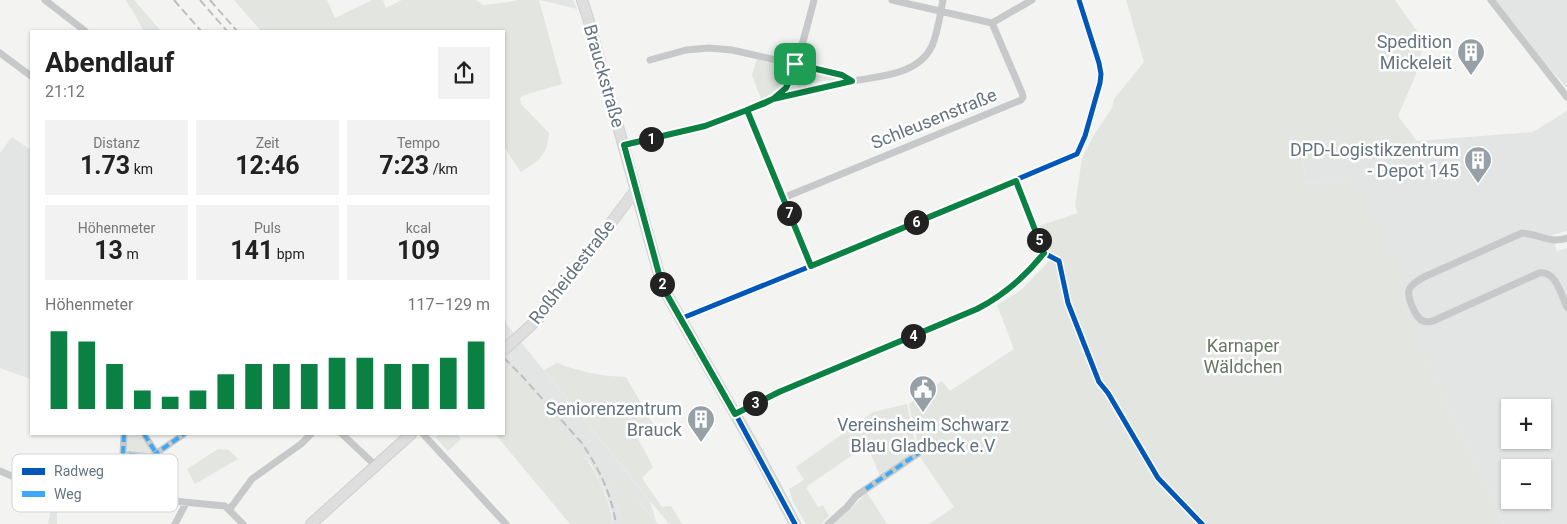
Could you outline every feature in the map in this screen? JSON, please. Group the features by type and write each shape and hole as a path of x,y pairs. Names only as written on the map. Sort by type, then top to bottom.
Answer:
{"main road":[{"name":"Brauckstraße","path":"583,4 624,145 635,191 666,293 795,524"},
{"name":"Roßheidestraße","path":"505,349 540,317 635,191"},
{"path":"311,524 409,435"}],"street":[{"path":"46,0 84,30"},
{"path":"773,99 786,88 792,75 814,0"},
{"path":"892,0 992,23 1032,0"},
{"path":"624,145 705,126 773,99 903,71 915,65 926,55 932,45 944,0"},
{"path":"680,319 1016,181 1077,154 1085,136 1101,74 1099,62 1079,0"},
{"path":"1491,0 1567,97"},
{"name":"Schleusenstraße","path":"783,198 1020,100 1023,97 1022,93 992,23"},
{"path":"650,60 686,50 709,48 732,50 842,75 852,81"},
{"path":"0,53 30,75"},
{"path":"747,110 811,266"},
{"path":"735,414 779,392 977,309 995,300 1012,286 1031,270 1044,253 1016,181"},
{"path":"1567,238 1551,241 1537,235 1522,233 1424,277 1412,285 1409,295 1419,317 1427,322 1433,321 1544,272 1550,274 1555,281 1567,307"},
{"path":"123,454 124,435"},
{"path":"145,435 156,453 183,435"},
{"path":"229,510 252,479 301,444 310,435"},
{"path":"343,435 375,465"},
{"path":"424,435 506,524"},
{"path":"828,524 856,496 923,450"},
{"path":"0,472 12,476"},
{"path":"178,502 225,506 243,524"},
{"path":"175,524 186,503"}],"shaded area":[{"path":"539,0 573,0 577,9 549,2"},
{"path":"1491,0 1567,0 1567,88 1506,19"},
{"path":"1567,111 1567,231 1552,235 1557,251 1567,248 1567,524 1504,524 1438,385 1397,290 1406,275 1349,179 1306,184 1303,161 1417,141 1533,132"},
{"path":"12,137 30,149 30,379 0,368 0,153"},
{"path":"505,322 650,501 656,521 617,478 610,481 622,524 613,524 612,512 605,491 592,465 569,436 505,365"}],"green space":[{"path":"126,0 134,0 160,30 143,30"},
{"path":"234,0 327,0 335,18 372,0 383,0 386,8 402,0 476,0 483,5 517,0 539,0 562,84 524,95 520,98 521,104 549,133 544,152 538,160 521,172 505,148 505,30 260,30"},
{"name":"Karnaper Wäldchen","path":"1126,0 1395,0 1424,41 1416,74 1398,116 1417,141 1303,161 1306,184 1349,179 1407,275 1398,291 1438,385 1504,524 929,524 954,507 920,457 938,445 934,440 919,449 909,404 942,381 950,391 1014,349 997,305 1021,290 1051,259 1052,256 1039,226 1078,213 1075,206 1082,158 1094,135 1112,108 1114,99 1144,62"},
{"path":"757,59 787,68 788,70 778,88 761,99 752,75"},
{"path":"800,68 838,77 840,81 829,84 828,80 806,84 806,89 800,89 795,84"},
{"path":"557,363 591,373 626,377 653,424 636,435 653,467 642,478 662,507 671,506 682,524 669,524 544,370"},
{"path":"505,365 571,437 586,457 608,501 613,524 570,524 496,435 505,435"},
{"path":"907,404 917,451 880,476 867,445 806,487 818,507 823,505 829,516 821,524 806,524 793,502 789,489 804,480 796,467 873,412"},
{"path":"127,435 142,435 152,453 130,453 126,448"},
{"path":"438,435 458,435 461,439 448,451 435,437"},
{"path":"218,449 229,450 238,459 195,484 187,469"},
{"path":"617,477 658,524 622,524 610,481"},
{"path":"867,493 887,524 833,524"},
{"path":"50,512 57,512 57,524 48,524"}],"railway":[{"path":"174,0 200,30"},
{"path":"200,0 226,30"},
{"path":"210,0 236,30"},
{"path":"505,359 581,442 603,481 611,502 616,524"}],"marked path":[{"path":"123,454 124,435"},
{"path":"145,435 156,453"},
{"path":"155,454 183,435"},
{"path":"866,489 923,450"}],"cycle path":[{"path":"680,319 1077,154 1085,136 1101,74 1079,0"},
{"path":"795,524 735,413 779,392 977,309 1013,285 1044,253 1059,261 1068,303 1099,382 1108,393 1158,478 1202,524"}],"place":[{"name":"Spedition Mickeleit","path":"1471,76"},
{"name":"DPD-Logistikzentrum - Depot 145","path":"1478,184"},
{"name":"Vereinsheim Schwarz Blau Gladbeck e.V","path":"923,413"},
{"name":"Seniorenzentrum Brauck","path":"701,443"}],"route":[{"path":"795,64 786,88 773,99 763,104 705,126 624,145 635,191 666,293 735,414 779,392 995,300 1031,270 1044,253 1016,181 811,266 747,110 773,99 852,81 842,75 795,64"}]}
